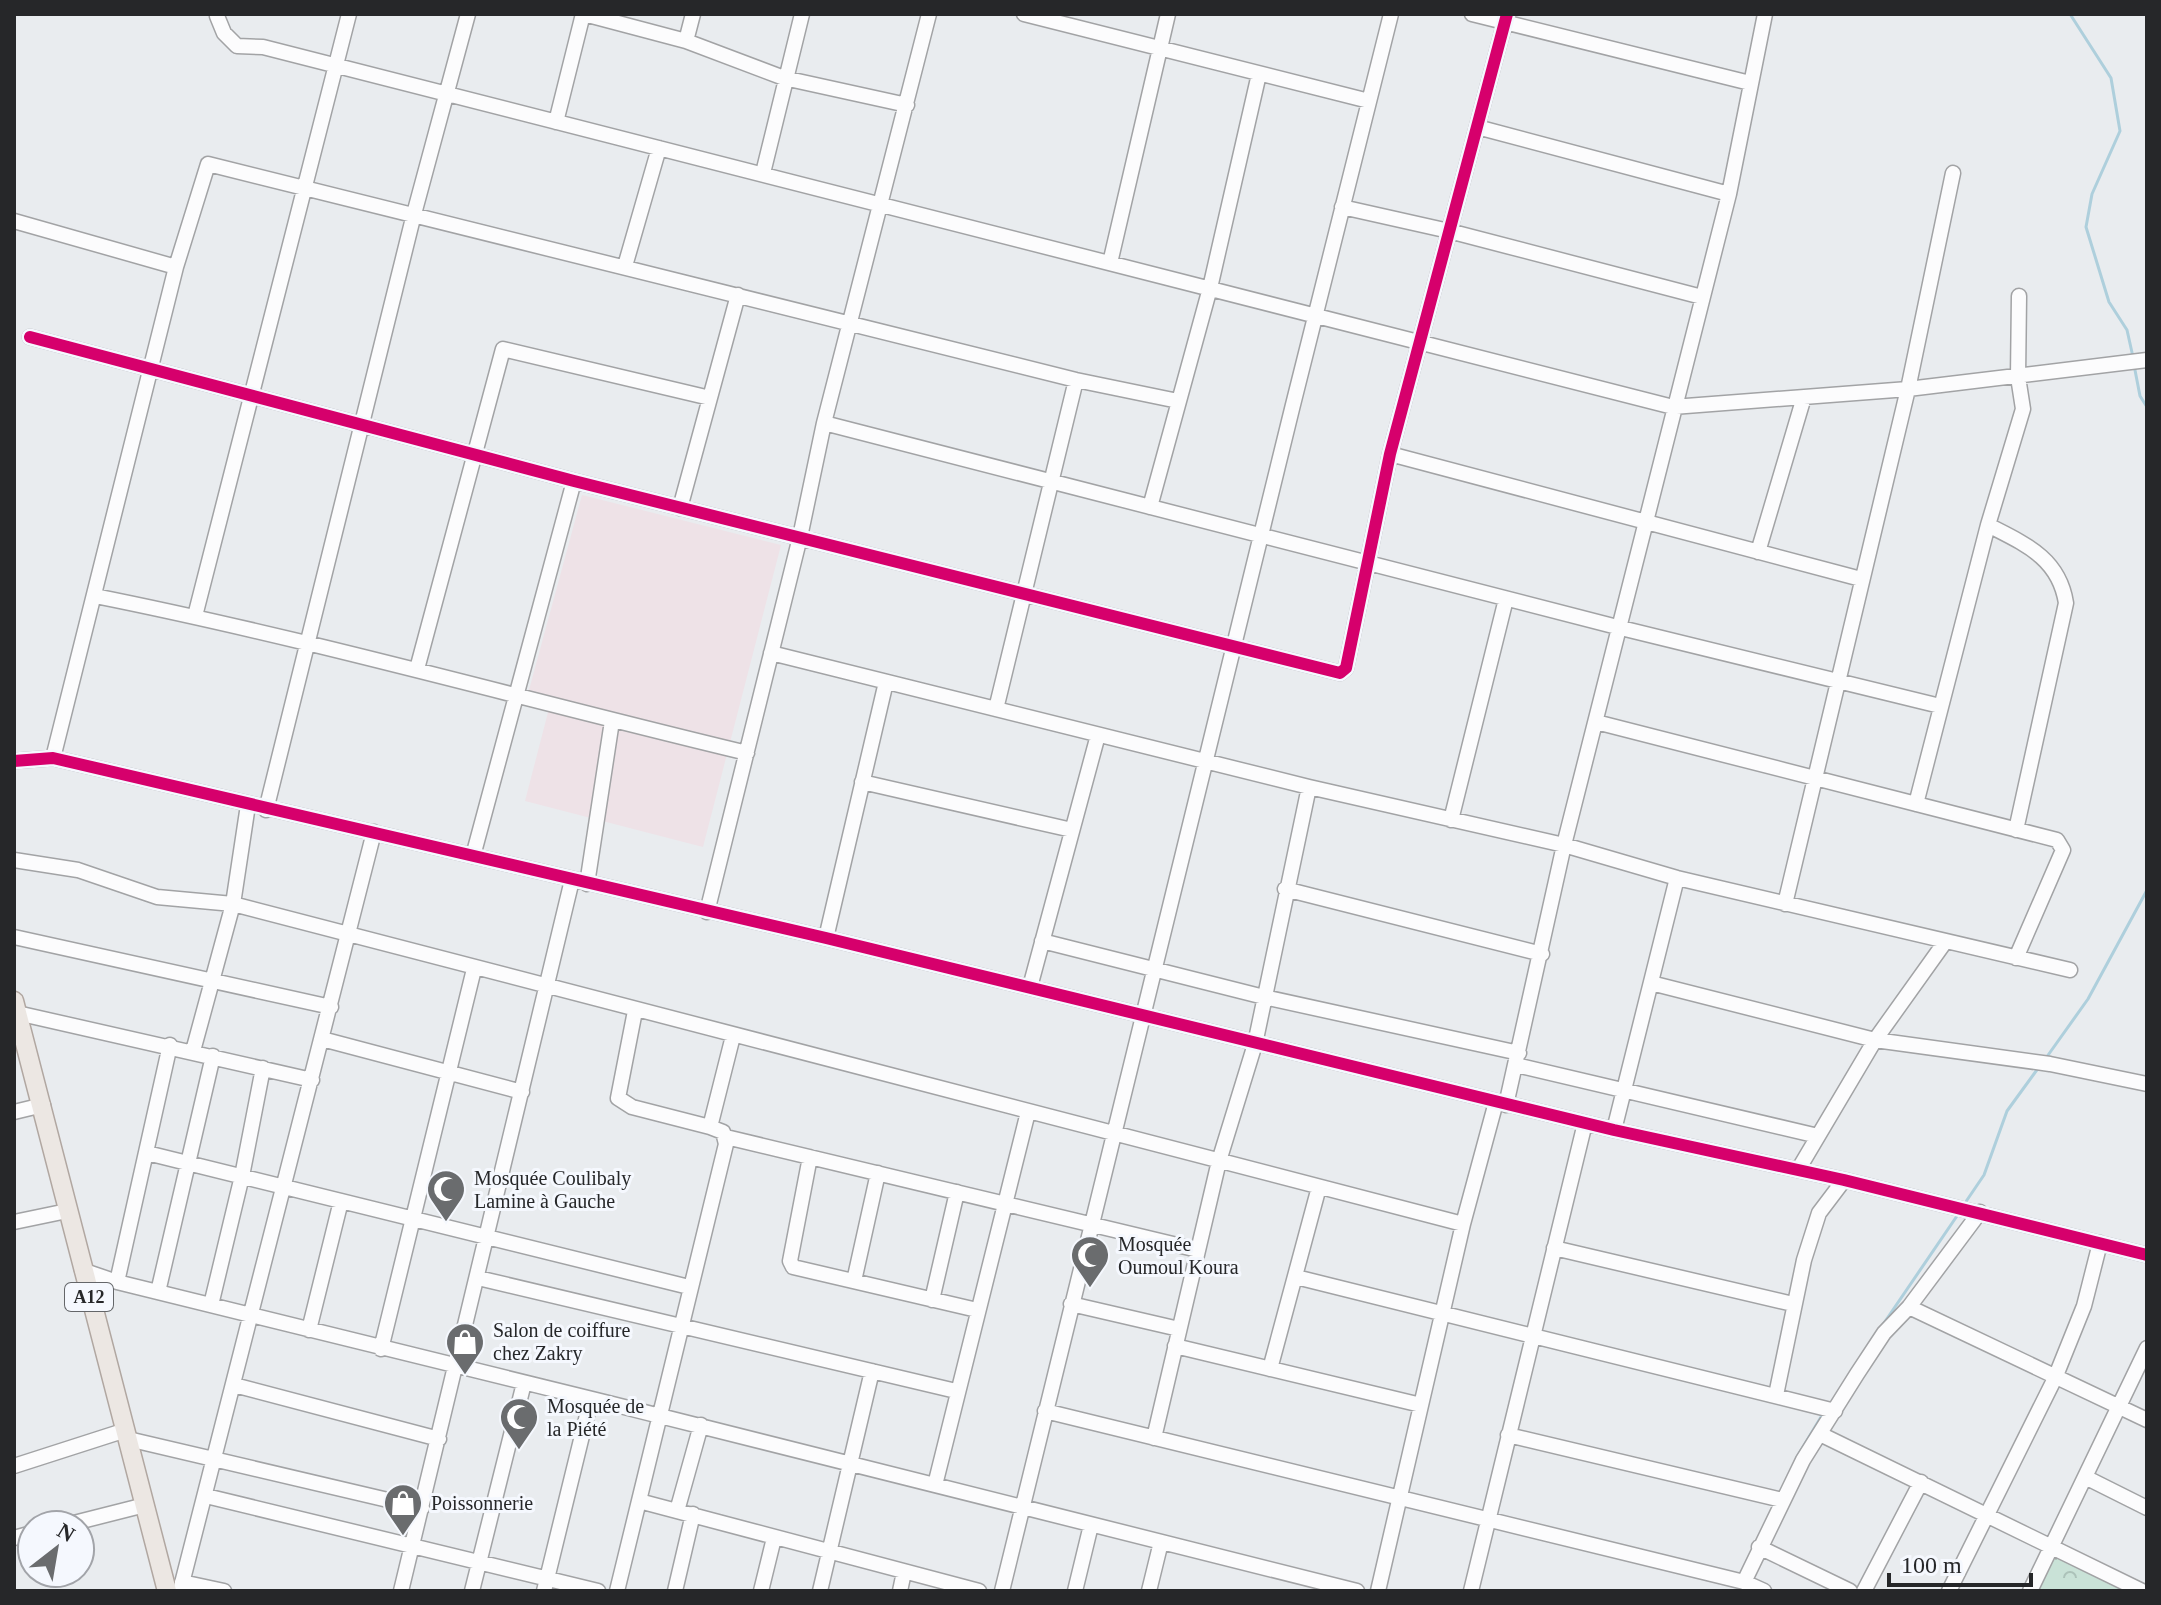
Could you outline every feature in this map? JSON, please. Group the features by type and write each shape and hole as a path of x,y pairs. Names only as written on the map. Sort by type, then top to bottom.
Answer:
{"main road":[{"name":"A12","path":"16,1007 145,1505 176,1588"}],"street":[{"path":"195,616 349,14"},
{"path":"266,810 414,214 468,14"},
{"path":"556,122 583,14 686,41 784,78 907,105"},
{"path":"686,41 693,14"},
{"path":"763,173 802,14"},
{"path":"707,912 800,537 824,423 929,14"},
{"path":"1024,14 1369,101"},
{"path":"1110,263 1168,14"},
{"path":"1002,1591 1151,970 1234,646 1258,535 1391,14"},
{"path":"1472,14 1506,18 1750,83"},
{"path":"1378,1591 1463,1224 1517,1059 1564,845 1648,524 1673,407 1729,194 1765,14"},
{"path":"217,16 224,33 237,46 263,47 1210,288 1312,318 1673,407 1908,389 2147,360"},
{"path":"30,337 253,393 574,481 1340,673 1346,668 1390,454 1506,18"},
{"path":"1150,507 1210,288 1259,74"},
{"path":"1477,127 1729,194"},
{"path":"625,266 659,148"},
{"path":"53,758 176,267 208,164 1076,380 1178,401"},
{"path":"1785,904 1908,389 1953,173"},
{"path":"1342,207 1449,231 1702,297"},
{"path":"14,221 176,267"},
{"path":"680,508 738,295"},
{"path":"1916,804 1988,525 2023,409 2018,377 2019,296"},
{"path":"417,669 477,455 503,349 710,398"},
{"path":"996,709 1076,380"},
{"path":"1758,552 1804,397"},
{"path":"824,423 1506,599 1940,706"},
{"path":"1390,454 1861,579"},
{"path":"473,856 574,481"},
{"path":"1988,525 2024,543 2055,568 2066,603 2016,830"},
{"path":"95,596 195,616 417,669 747,753"},
{"path":"1451,820 1506,599"},
{"path":"771,653 1205,762 1564,845 1677,878 2070,970"},
{"path":"826,938 886,682"},
{"path":"401,1591 547,988 580,882 612,721"},
{"path":"1596,722 2057,840 2063,850 2016,958"},
{"path":"1030,987 1098,735"},
{"path":"14,750 36,760"},
{"path":"14,761 53,758 266,810 374,832 1030,987 1614,1130 1980,1212 2147,1255"},
{"path":"862,782 1072,830"},
{"path":"1154,1438 1219,1161 1255,1044 1285,889 1309,787"},
{"path":"193,1051 233,904 248,805"},
{"path":"224,1591 176,1588 216,1459 374,832"},
{"path":"14,860 66,867 157,897 233,904 348,937 1463,1224"},
{"path":"1614,1130 1677,878"},
{"path":"1285,889 1542,954"},
{"path":"14,937 331,1007"},
{"path":"1042,941 1517,1059 1624,1090 1818,1136"},
{"path":"1798,1170 1875,1040 1945,942"},
{"path":"381,1349 474,969"},
{"path":"1651,983 1875,1040 2050,1064 2147,1084"},
{"path":"16,1007 312,1080"},
{"path":"635,1011 618,1098 632,1107 719,1129 726,1137 1198,1250"},
{"path":"710,1127 733,1036"},
{"path":"322,1039 522,1092"},
{"path":"117,1282 170,1045"},
{"path":"158,1292 213,1056"},
{"path":"211,1305 242,1176 263,1068"},
{"path":"14,1112 43,1105"},
{"path":"935,1485 1028,1112"},
{"path":"1471,1591 1585,1123"},
{"path":"617,1591 726,1137"},
{"path":"147,1153 689,1287"},
{"path":"810,1157 790,1261 793,1267 977,1310"},
{"path":"854,1281 878,1173"},
{"path":"1776,1395 1793,1304 1819,1213 1844,1180"},
{"path":"1270,1369 1319,1187"},
{"path":"932,1300 957,1192"},
{"path":"309,1330 341,1201"},
{"path":"14,1222 67,1211"},
{"path":"1744,1582 1782,1500 1884,1333 1909,1307 1980,1212"},
{"path":"1949,1591 1985,1513 2055,1378 2084,1306 2100,1243"},
{"path":"1554,1248 1793,1304"},
{"path":"82,1270 117,1282 456,1368 701,1425 1357,1591"},
{"path":"1296,1277 1835,1411"},
{"path":"478,1278 956,1391"},
{"path":"1071,1304 1179,1329"},
{"path":"1909,1307 2147,1420"},
{"path":"1175,1346 1421,1405"},
{"path":"2030,1591 2147,1348"},
{"path":"820,1591 872,1371"},
{"path":"472,1591 524,1383"},
{"path":"234,1385 439,1439"},
{"path":"545,1585 591,1399"},
{"path":"1045,1411 1744,1582 1764,1591"},
{"path":"677,1511 701,1425"},
{"path":"1820,1434 2142,1591"},
{"path":"14,1466 127,1435 422,1508"},
{"path":"1508,1435 1782,1500"},
{"path":"2085,1477 2147,1508"},
{"path":"1864,1591 1921,1482"},
{"path":"206,1496 480,1562 545,1585 598,1591"},
{"path":"639,1501 979,1591"},
{"path":"96,1517 145,1505"},
{"path":"675,1591 693,1514"},
{"path":"1075,1591 1091,1525"},
{"path":"761,1591 774,1538"},
{"path":"1149,1591 1161,1542"},
{"path":"1759,1547 1850,1591"},
{"path":"900,1591 904,1572"}],"shaded area":[{"path":"582,495 781,545 703,847 525,801 552,697 529,690"}],"green space":[{"path":"2056,1556 2133,1591 2036,1591"}],"waterway":[{"path":"2070,14 2111,78 2120,131 2092,194 2086,227 2109,302 2127,330 2133,357"},
{"path":"2134,365 2140,396 2147,407"},
{"path":"2046,1058 2088,999 2147,890"},
{"path":"1965,1203 1984,1175 2007,1111 2039,1067"},
{"path":"1884,1323 1959,1213"},
{"path":"1797,1457 1824,1412"}],"cycle path":[{"path":"30,337 574,481 1340,673 1346,668 1390,454 1507,14"},
{"path":"14,761 53,758 826,938 1614,1130 1844,1180 2147,1255"}],"place":[{"name":"Mosquée Coulibaly Lamine à Gauche","path":"446,1223"},
{"name":"Mosquée Oumoul Koura","path":"1090,1289"},
{"name":"Salon de coiffure chez Zakry","path":"465,1376"},
{"name":"Mosquée de la Piété","path":"519,1451"},
{"name":"Poissonnerie","path":"403,1537"}]}
